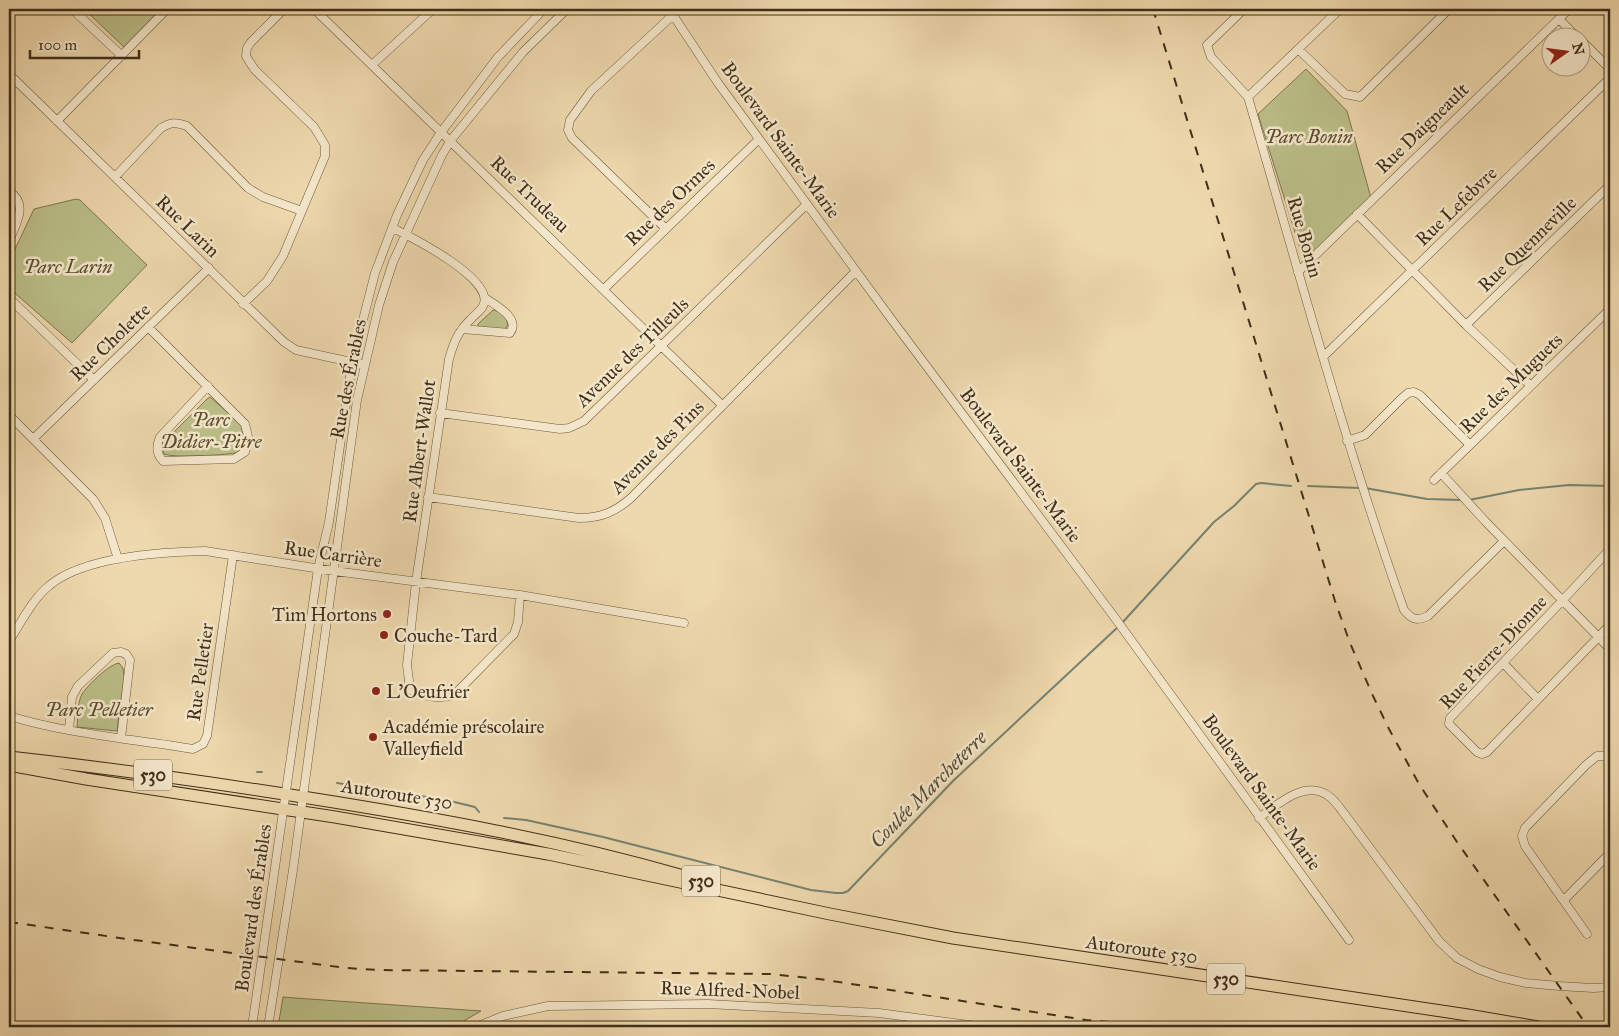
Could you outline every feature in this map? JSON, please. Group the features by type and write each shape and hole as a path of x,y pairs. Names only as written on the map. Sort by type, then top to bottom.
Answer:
{"highway":[{"name":"Autoroute 530","path":"9,757 287,793 421,815 528,836 628,860 773,902"},
{"name":"Autoroute 530","path":"9,764 86,779 285,809 557,856 897,928 989,944 1459,1013 1538,1027"}],"street":[{"path":"72,9 122,56"},
{"path":"57,121 167,9"},
{"path":"243,304 267,281 283,256 325,156 325,145 314,128 255,70 246,56 247,48 251,42 284,9"},
{"name":"Rue Trudeau","path":"314,9 373,64 722,405"},
{"path":"373,64 433,9"},
{"name":"Rue des Érables","path":"287,793 318,569 329,522 352,363 375,273 423,160 442,131 498,57 544,9"},
{"name":"Rue des Érables","path":"301,812 357,400 379,305 393,262 404,234 451,140 523,52 567,9"},
{"name":"Rue Bonin","path":"1244,9 1206,46 1211,57 1248,97 1372,521 1404,610 1411,618 1419,620 1428,616 1504,541"},
{"path":"1248,97 1340,9"},
{"path":"1298,48 1345,94 1360,97 1449,9"},
{"name":"Rue Daigneault","path":"1298,272 1569,9"},
{"path":"666,228 572,138 568,130 570,120 591,91 671,12"},
{"name":"Boulevard Sainte-Marie","path":"671,12 718,83 1213,751 1259,818 1349,940"},
{"path":"1559,19 1568,28"},
{"path":"1592,51 1610,69"},
{"name":"Rue Lefebvre","path":"1323,357 1610,78"},
{"name":"Rue Larin","path":"11,80 57,121 284,342 296,350 365,365"},
{"path":"114,177 161,128 169,123 178,122 187,126 248,188 263,197 302,211"},
{"name":"Rue des Ormes","path":"604,289 759,139"},
{"name":"Rue Quenneville","path":"1466,325 1610,185"},
{"path":"9,191 17,198 21,210 9,241"},
{"name":"Avenue des Tilleuls","path":"440,412 552,428 569,428 590,418 807,204"},
{"path":"1357,214 1466,325 1532,386"},
{"path":"393,228 453,262 480,287 484,292 485,298 510,318 513,326 512,331 508,333 462,329"},
{"name":"Rue Cholette","path":"33,439 209,268"},
{"name":"Avenue des Pins","path":"428,497 579,518 590,518 615,511 631,498 856,271"},
{"path":"9,298 94,380"},
{"name":"Rue Albert-Wallot","path":"485,298 482,308 456,336 451,352 440,412 416,582 407,673 410,689 420,694 445,697 454,695 514,634 518,622 520,595"},
{"name":"Rue des Muguets","path":"1434,480 1610,310"},
{"path":"148,327 208,386 244,424 248,436 245,452 234,459 163,461 157,451 157,443 160,437 208,386"},
{"path":"1349,445 1365,435 1408,393 1414,392 1420,395 1470,445"},
{"path":"9,415 93,498 105,518 118,559"},
{"path":"1441,473 1504,541 1610,649"},
{"name":"Rue Pierre-Dionne","path":"1610,549 1450,718 1448,723 1475,751 1484,754 1610,625"},
{"name":"Rue Carrière","path":"9,641 37,599 48,586 63,575 118,559 198,551 318,569 520,595 684,623"},
{"name":"Rue Pelletier","path":"9,716 30,723 69,730 194,749 203,744 207,736 233,555"},
{"path":"69,730 72,697 78,686 113,653 121,652 126,654 130,660 121,738"},
{"path":"1503,663 1538,699"},
{"path":"1587,934 1525,846 1522,836 1525,828 1586,765 1597,756 1610,756"},
{"path":"1259,818 1287,797 1317,790 1329,797 1343,812 1439,941 1457,958 1478,969 1526,983 1593,988 1610,987"},
{"name":"Boulevard des Érables","path":"252,1027 279,835 287,793"},
{"name":"Boulevard des Érables","path":"268,1027 301,812"},
{"path":"1564,900 1610,853"},
{"name":"Rue Alfred-Nobel","path":"476,1027 503,1016 548,1006 688,1004 835,1010 984,1027"}],"green space":[{"path":"84,9 161,9 124,47"},
{"name":"Parc Bonin","path":"1306,69 1347,111 1371,198 1304,261 1258,114"},
{"name":"Parc Larin","path":"76,199 80,200 147,265 72,343 9,288 9,262 34,209"},
{"path":"493,310 504,316 508,324 507,327 502,330 478,328 478,324"},
{"name":"Parc Didier-Pitre","path":"210,397 241,424 244,440 242,449 235,453 210,455 177,456 164,454 161,445"},
{"name":"Parc Pelletier","path":"119,663 123,668 124,677 117,731 77,727 78,706 82,694 104,671"},
{"path":"283,997 481,1011 453,1027 278,1027"}],"waterway":[{"name":"Coulée Marcheterre","path":"1122,623 1214,522 1234,506 1256,484 1291,486"},
{"name":"Coulée Marcheterre","path":"1469,500 1519,490 1569,485 1610,486"},
{"name":"Coulée Marcheterre","path":"1308,486 1360,488"},
{"name":"Coulée Marcheterre","path":"1365,488 1427,499 1462,500"},
{"name":"Coulée Marcheterre","path":"504,818 526,820 603,837 811,890 843,893 848,891 953,781 1119,626"},
{"name":"Coulée Marcheterre","path":"257,772 262,772"},
{"name":"Coulée Marcheterre","path":"337,783 446,800 475,807 479,812"}],"railway":[{"path":"1153,9 1335,601 1350,643 1389,729 1419,784 1457,842 1588,1027"},
{"path":"9,922 346,968 377,970 770,974 819,979 1086,1020 1188,1027"}],"place":[{"name":"Tim Hortons","path":"387,614"},
{"name":"Couche-Tard","path":"384,635"},
{"name":"L'Oeufrier","path":"376,691"},
{"name":"Académie préscolaire Valleyfield","path":"373,737"}]}
